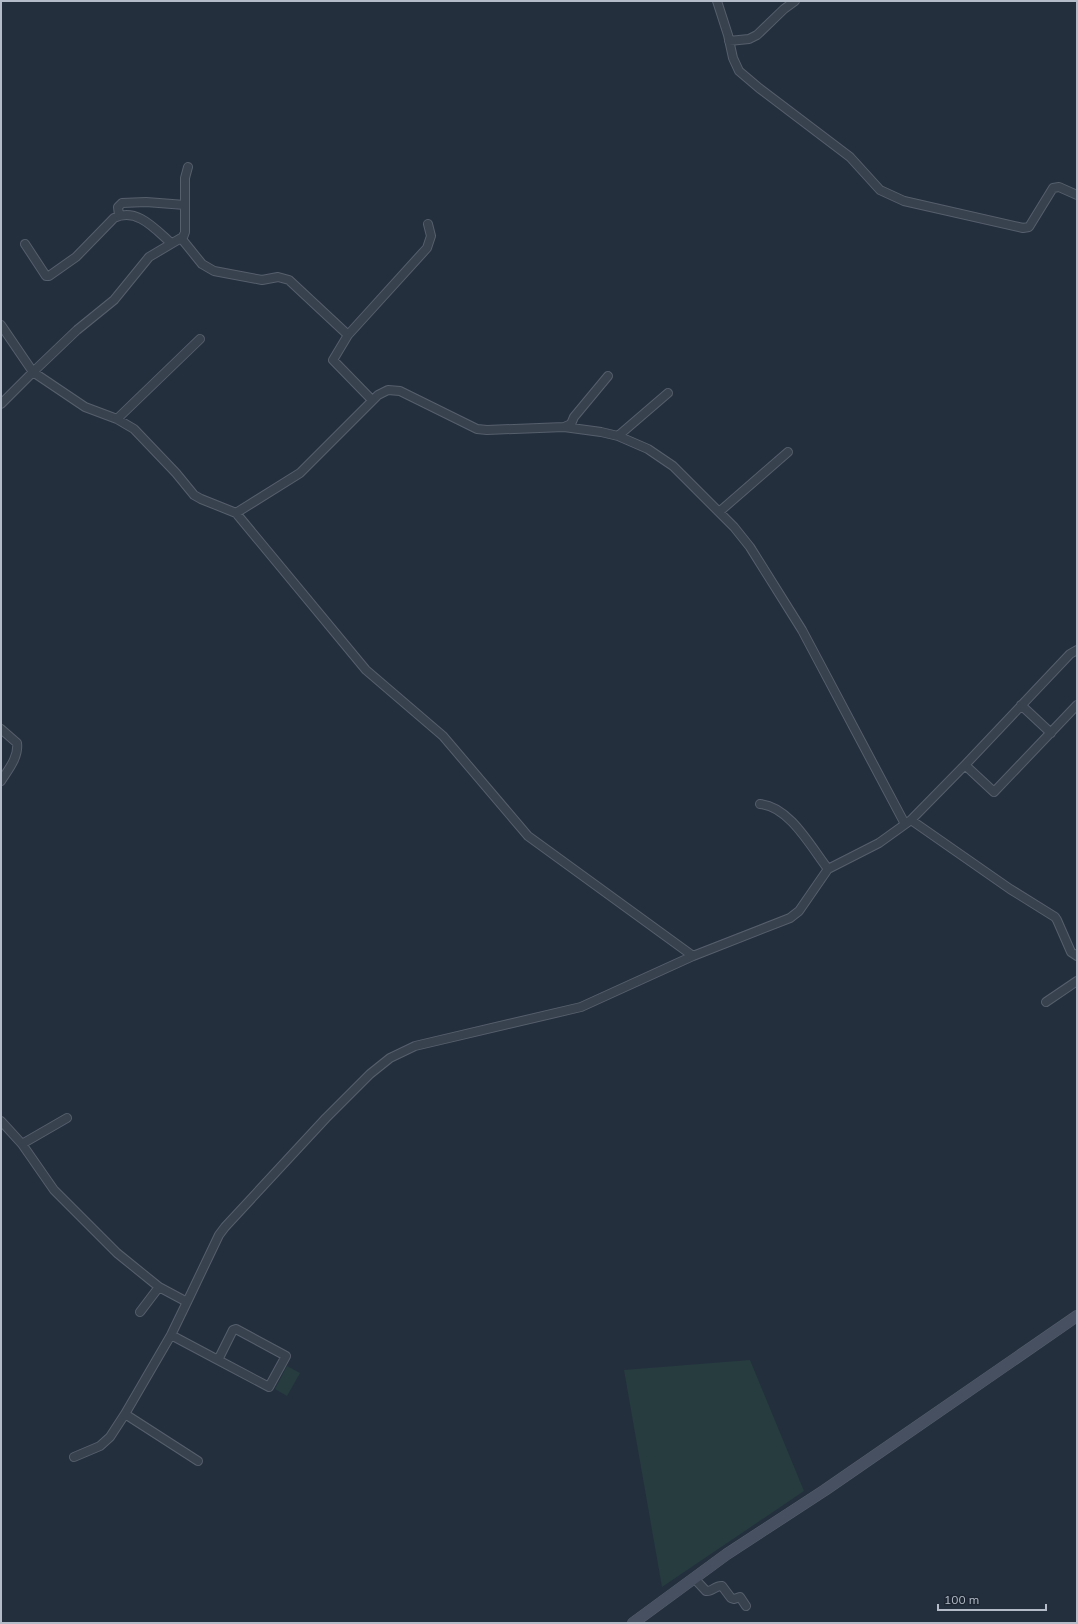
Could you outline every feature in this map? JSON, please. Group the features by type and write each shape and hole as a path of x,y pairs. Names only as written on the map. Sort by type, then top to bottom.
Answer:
{"street":[{"path":"717,1 733,58 739,70 759,88 850,157 884,193 904,201 1023,228 1029,227 1053,188 1059,187 1077,195"},
{"path":"729,41 750,39 757,35 784,9 795,1"},
{"path":"182,240 185,232 185,178 188,167"},
{"path":"119,216 118,207 122,203 146,202 185,205"},
{"path":"25,244 45,275 49,276 76,257 114,218 119,216 133,215 140,218 171,243"},
{"path":"372,400 334,360 348,335 427,248 431,236 428,224"},
{"path":"1,404 77,330 114,300 149,257 178,238 182,240 202,264 214,271 262,280 278,277 289,280 348,335"},
{"path":"1,325 33,372 85,406 117,419 134,429 198,498 236,513 366,670 443,736 528,836 693,956"},
{"path":"117,419 200,339"},
{"path":"564,428 571,424 574,417 608,376"},
{"path":"236,513 304,470 372,400 388,390 400,391 472,428 480,430 564,428 618,436 648,449 673,466 742,536 750,547 790,609 908,822 1055,917 1071,952 1077,956"},
{"path":"618,436 668,393"},
{"path":"719,512 788,452"},
{"path":"74,1457 93,1450 105,1443 125,1414 171,1335 224,1226 326,1118 370,1074 390,1058 415,1046 581,1007 693,956 794,916 828,869 879,843 908,822 965,765 1070,654 1077,650"},
{"path":"1022,705 1051,733"},
{"path":"965,765 994,792 1077,705"},
{"path":"1,730 17,743 18,749 16,756 1,781"},
{"path":"760,804 773,807 787,816 828,869"},
{"path":"1046,1002 1077,981"},
{"path":"22,1144 67,1118"},
{"path":"1,1121 22,1144 54,1190 117,1253 159,1287 187,1302"},
{"path":"140,1312 159,1287"},
{"path":"633,1623 727,1554 825,1490 1077,1316"},
{"path":"171,1335 218,1360 269,1387 286,1356 236,1329 233,1330 218,1360"},
{"path":"125,1414 198,1461"},
{"path":"694,1578 706,1591 709,1591 719,1585 722,1586 731,1598 734,1599 740,1597 746,1606"}],"green space":[{"path":"750,1360 804,1491 662,1587 624,1370"},
{"path":"287,1366 300,1373 287,1396 275,1389"}]}
